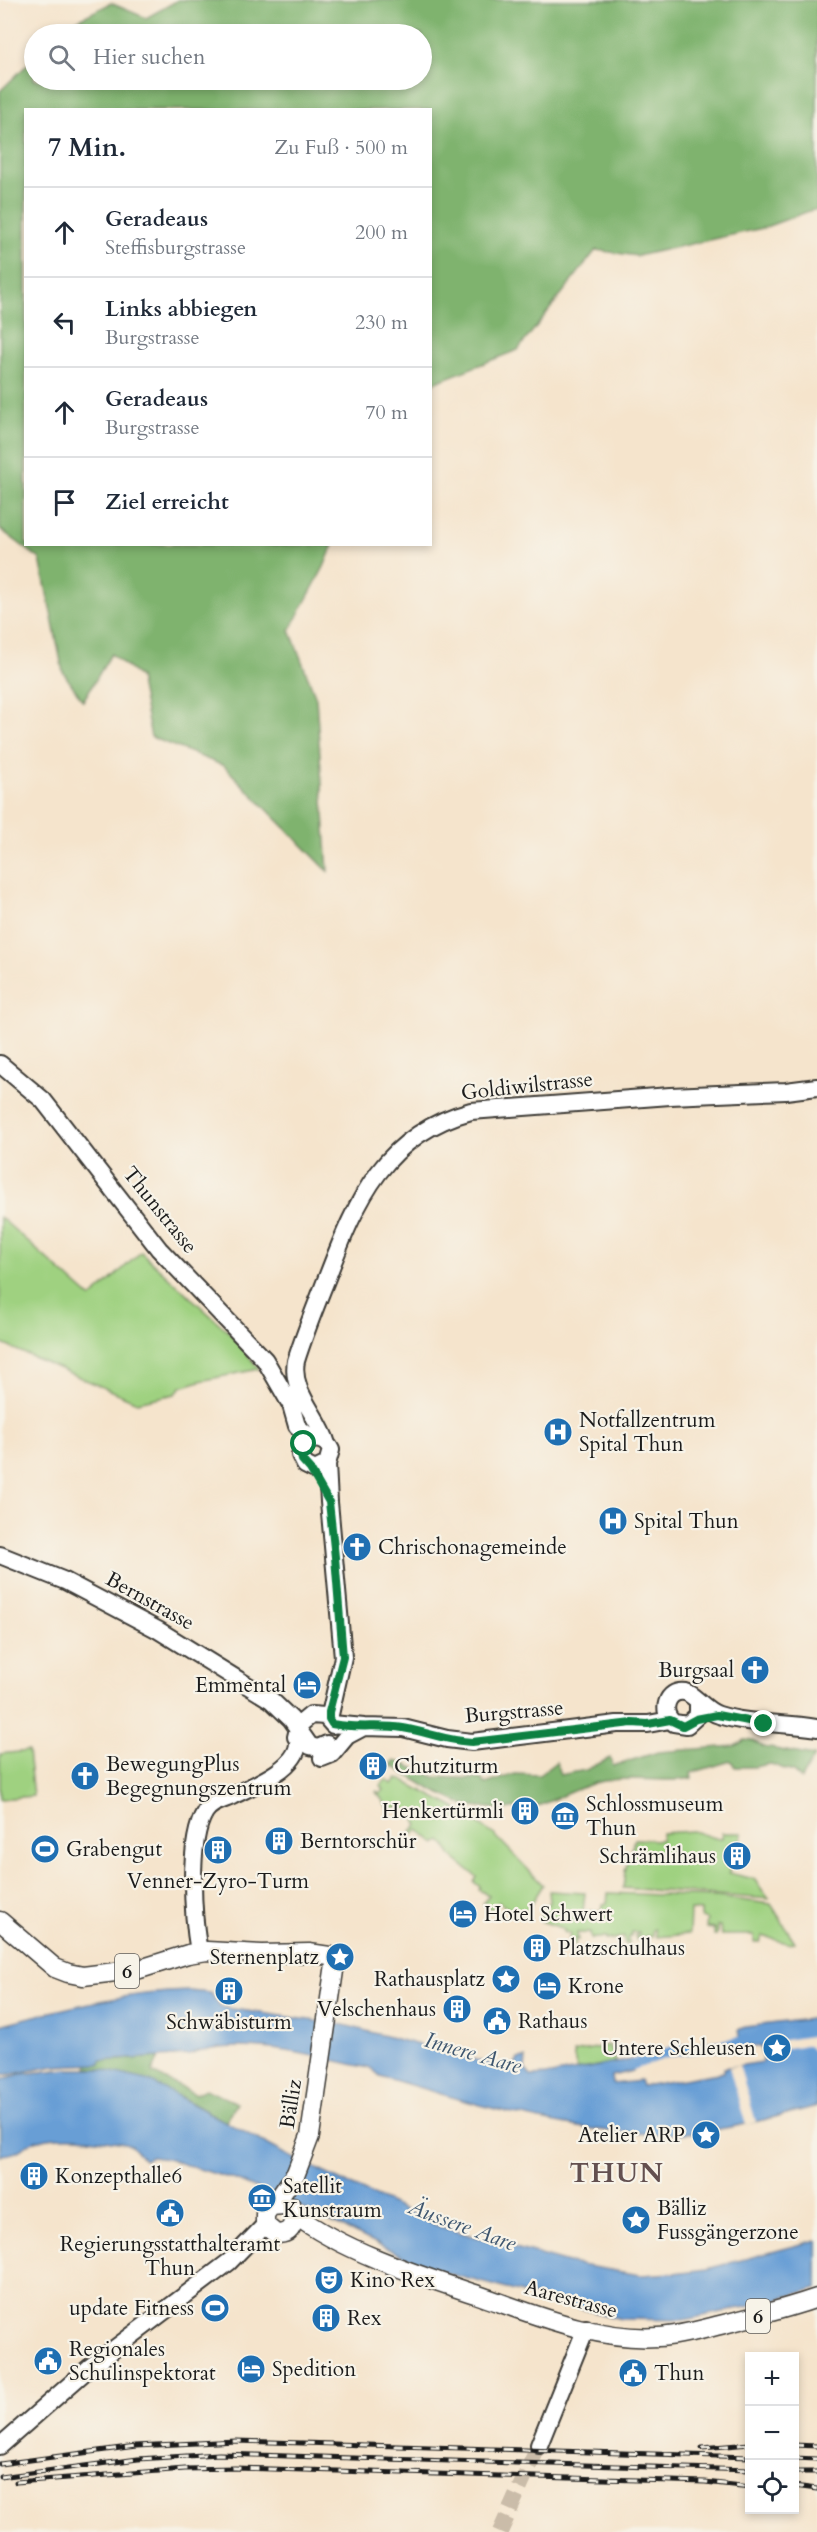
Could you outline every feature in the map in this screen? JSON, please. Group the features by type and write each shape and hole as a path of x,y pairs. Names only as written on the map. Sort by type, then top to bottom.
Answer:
{"main road":[{"name":"Thunstrasse","path":"0,1064 23,1081 49,1106 159,1249 258,1352 282,1387 287,1425 311,1443"},
{"name":"Goldiwilstrasse","path":"311,1443 319,1424 310,1412 296,1382 294,1371 300,1348 348,1224 369,1184 398,1149 416,1136 456,1116 486,1109 670,1096 786,1091 817,1087"},
{"path":"203,1951 194,1874 195,1838 206,1810 212,1804 282,1769 293,1758 310,1726 336,1687 341,1671 342,1646 327,1464 331,1455 311,1443 303,1463 310,1469 329,1502"},
{"path":"310,1469 319,1469 327,1464"},
{"name":"Bernstrasse","path":"0,1555 45,1572 112,1604 170,1637 310,1726"},
{"path":"684,1692 693,1695 697,1711 683,1726 670,1720 666,1712 666,1703 672,1695 684,1692"},
{"name":"Bernstrasse","path":"271,1700 310,1726"},
{"name":"Burgstrasse","path":"632,1723 655,1712 666,1703"},
{"path":"697,1711 759,1723 817,1728"},
{"name":"Burgstrasse","path":"310,1726 403,1728 447,1739 472,1742 670,1720"},
{"path":"310,1726 334,1732 326,1750 310,1757 310,1726"},
{"path":"326,1750 332,1754 347,1736 364,1728"},
{"name":"6","path":"0,1921 62,1971 83,1976 145,1968 203,1951"},
{"name":"Bälliz","path":"203,1951 262,1954 309,1953 336,1957 312,2129 283,2216"},
{"path":"0,2446 89,2368 229,2262 283,2216"},
{"name":"Aarestrasse","path":"283,2216 389,2263 437,2281 533,2314 630,2337 664,2336 755,2317 817,2298"},
{"path":"539,2445 586,2328"}],"green space":[{"path":"178,0 817,0 817,210 763,228 637,256 596,250 518,350 432,384 432,108 24,108 24,546 333,546 324,567 290,630 316,698 328,871 224,766 151,737 139,677 111,654 83,701 63,672 40,559 0,529 0,91 24,68 24,90 432,90 432,24 70,24 111,3 146,18"},
{"path":"0,1217 91,1298 141,1252 232,1335 259,1369 200,1381 181,1387 175,1394 137,1402 0,1343"},
{"path":"745,1740 754,1741 764,1747 814,1756 801,1779 793,1772 771,1764 735,1767 731,1761 691,1773 692,1778 681,1780 615,1779 578,1789 534,1808 527,1806 506,1810 464,1805 430,1789 391,1765 394,1760 435,1777 481,1779 486,1784 515,1774 539,1775 556,1762 560,1775 586,1770 610,1758 613,1766 658,1752 735,1746"},
{"name":"Grabengut","path":"28,1751 33,1796 0,1799 0,1754"},
{"path":"398,1778 455,1808 496,1836 543,1885 524,1915 518,1910 514,1913 499,1902 491,1910 483,1903 489,1895 479,1890 480,1887 474,1882 477,1877 450,1855 447,1847 441,1841 436,1844 419,1830 413,1835 411,1832 418,1825 412,1814 400,1806 390,1810 376,1792 380,1794 384,1790 381,1785 387,1779 392,1784"},
{"path":"693,1831 714,1838 722,1838 722,1833 742,1833 737,1855 730,1856 729,1873 754,1879 769,1899 623,1888 625,1871 635,1839 661,1840 662,1833"},
{"path":"549,1891 585,1893 583,1911 602,1912 603,1904 607,1903 608,1893 717,1897 771,1904 795,1942 791,1944 762,1936 760,1942 754,1942 754,1935 721,1935 720,1926 717,1926 717,1935 714,1935 714,1929 706,1928 707,1920 701,1918 701,1911 690,1910 689,1934 656,1937 655,1929 652,1930 652,1937 646,1936 636,1940 639,1932 632,1932 629,1944 625,1944 624,1937 606,1940 606,1938 591,1938 590,1933 577,1933 578,1940 575,1939 575,1945 568,1945 570,1934 564,1932 564,1929 541,1921 541,1913 550,1902"},
{"path":"609,2045 610,2050 613,2049 616,2062 577,2070 573,2053"},
{"path":"159,2057 152,2073 195,2094 205,2089 237,2103 226,2122 181,2097 100,2069 88,2068 89,2063 100,2064 101,2061"}],"water":[{"path":"189,1991 211,1993 220,2007 344,2025 505,2068 517,2063 519,2059 526,2058 525,2069 531,2076 551,2075 631,2060 633,2071 611,2076 612,2084 640,2081 642,2086 724,2072 724,2068 763,2062 760,2046 741,2047 738,2030 745,2027 817,2018 817,2106 742,2125 703,2131 665,2134 627,2133 520,2116 380,2076 372,2069 305,2054 256,2047 210,2049 189,2055 55,2066 0,2076 0,2025 117,1998"},
{"path":"67,2069 100,2069 150,2081 291,2157 438,2226 568,2263 641,2275 707,2269 817,2240 817,2288 765,2303 684,2320 621,2319 431,2269 306,2210 238,2181 167,2159 151,2157 144,2160 132,2146 125,2143 82,2137 60,2137 33,2142 13,2153 0,2155 0,2080 20,2074"}],"pier":[{"name":"Untere Schleusen","path":"811,2036 817,2043 817,2055 808,2045 766,2051 765,2043"},
{"path":"739,2065 756,2122 746,2125 729,2067"}],"waterway":[{"path":"632,2065 669,2052 740,2042"}],"tunnel":[{"path":"500,2532 539,2445"}],"railway":[{"path":"0,2464 136,2446 236,2441 745,2457"},
{"path":"702,2448 745,2444"},
{"path":"799,2445 817,2446"},
{"path":"0,2477 138,2459 219,2454 745,2470"},
{"path":"799,2458 817,2459"},
{"path":"16,2482 185,2469 235,2468 705,2482 745,2486"},
{"path":"799,2472 817,2472"},
{"path":"799,2487 817,2489"}],"place":[{"name":"Notfallzentrum Spital Thun","path":"558,1432"},
{"name":"Spital Thun","path":"613,1521"},
{"name":"Chrischonagemeinde","path":"357,1547"},
{"name":"Burgsaal","path":"755,1670"},
{"name":"Emmental","path":"307,1685"},
{"name":"Chutziturm","path":"373,1766"},
{"name":"BewegungPlus Begegnungszentrum","path":"85,1776"},
{"name":"Henkertürmli","path":"525,1811"},
{"name":"Schlossmuseum Thun","path":"565,1816"},
{"name":"Berntorschür","path":"279,1841"},
{"name":"Grabengut","path":"45,1849"},
{"name":"Venner-Zyro-Turm","path":"218,1850"},
{"name":"Schrämlihaus","path":"737,1856"},
{"name":"Hotel Schwert","path":"463,1914"},
{"name":"Platzschulhaus","path":"537,1948"},
{"name":"Sternenplatz","path":"340,1957"},
{"name":"Rathausplatz","path":"506,1979"},
{"name":"Krone","path":"547,1986"},
{"name":"Schwäbisturm","path":"229,1991"},
{"name":"Velschenhaus","path":"457,2009"},
{"name":"Rathaus","path":"497,2021"},
{"name":"Untere Schleusen","path":"777,2048"},
{"name":"Atelier ARP","path":"706,2135"},
{"name":"Konzepthalle6","path":"34,2176"},
{"name":"Satellit Kunstraum","path":"262,2198"},
{"name":"Regierungsstatthalteramt Thun","path":"170,2213"},
{"name":"Bälliz Fussgängerzone","path":"636,2220"},
{"name":"Kino Rex","path":"329,2280"},
{"name":"update Fitness","path":"215,2308"},
{"name":"Rex","path":"326,2318"},
{"name":"Regionales Schulinspektorat","path":"48,2361"},
{"name":"Spedition","path":"251,2369"},
{"name":"Thun","path":"633,2373"}],"district":[{"name":"THUN","path":"617,2173"}],"route":[{"path":"304,1444 300,1452 301,1458 329,1502 335,1557 343,1657 329,1712 332,1724 364,1728 403,1728 447,1739 472,1742 670,1720 683,1726 696,1719 717,1715 764,1724"}],"water label":[{"name":"Innere Aare","path":"473,2053"},
{"name":"Äussere Aare","path":"462,2225"}]}
